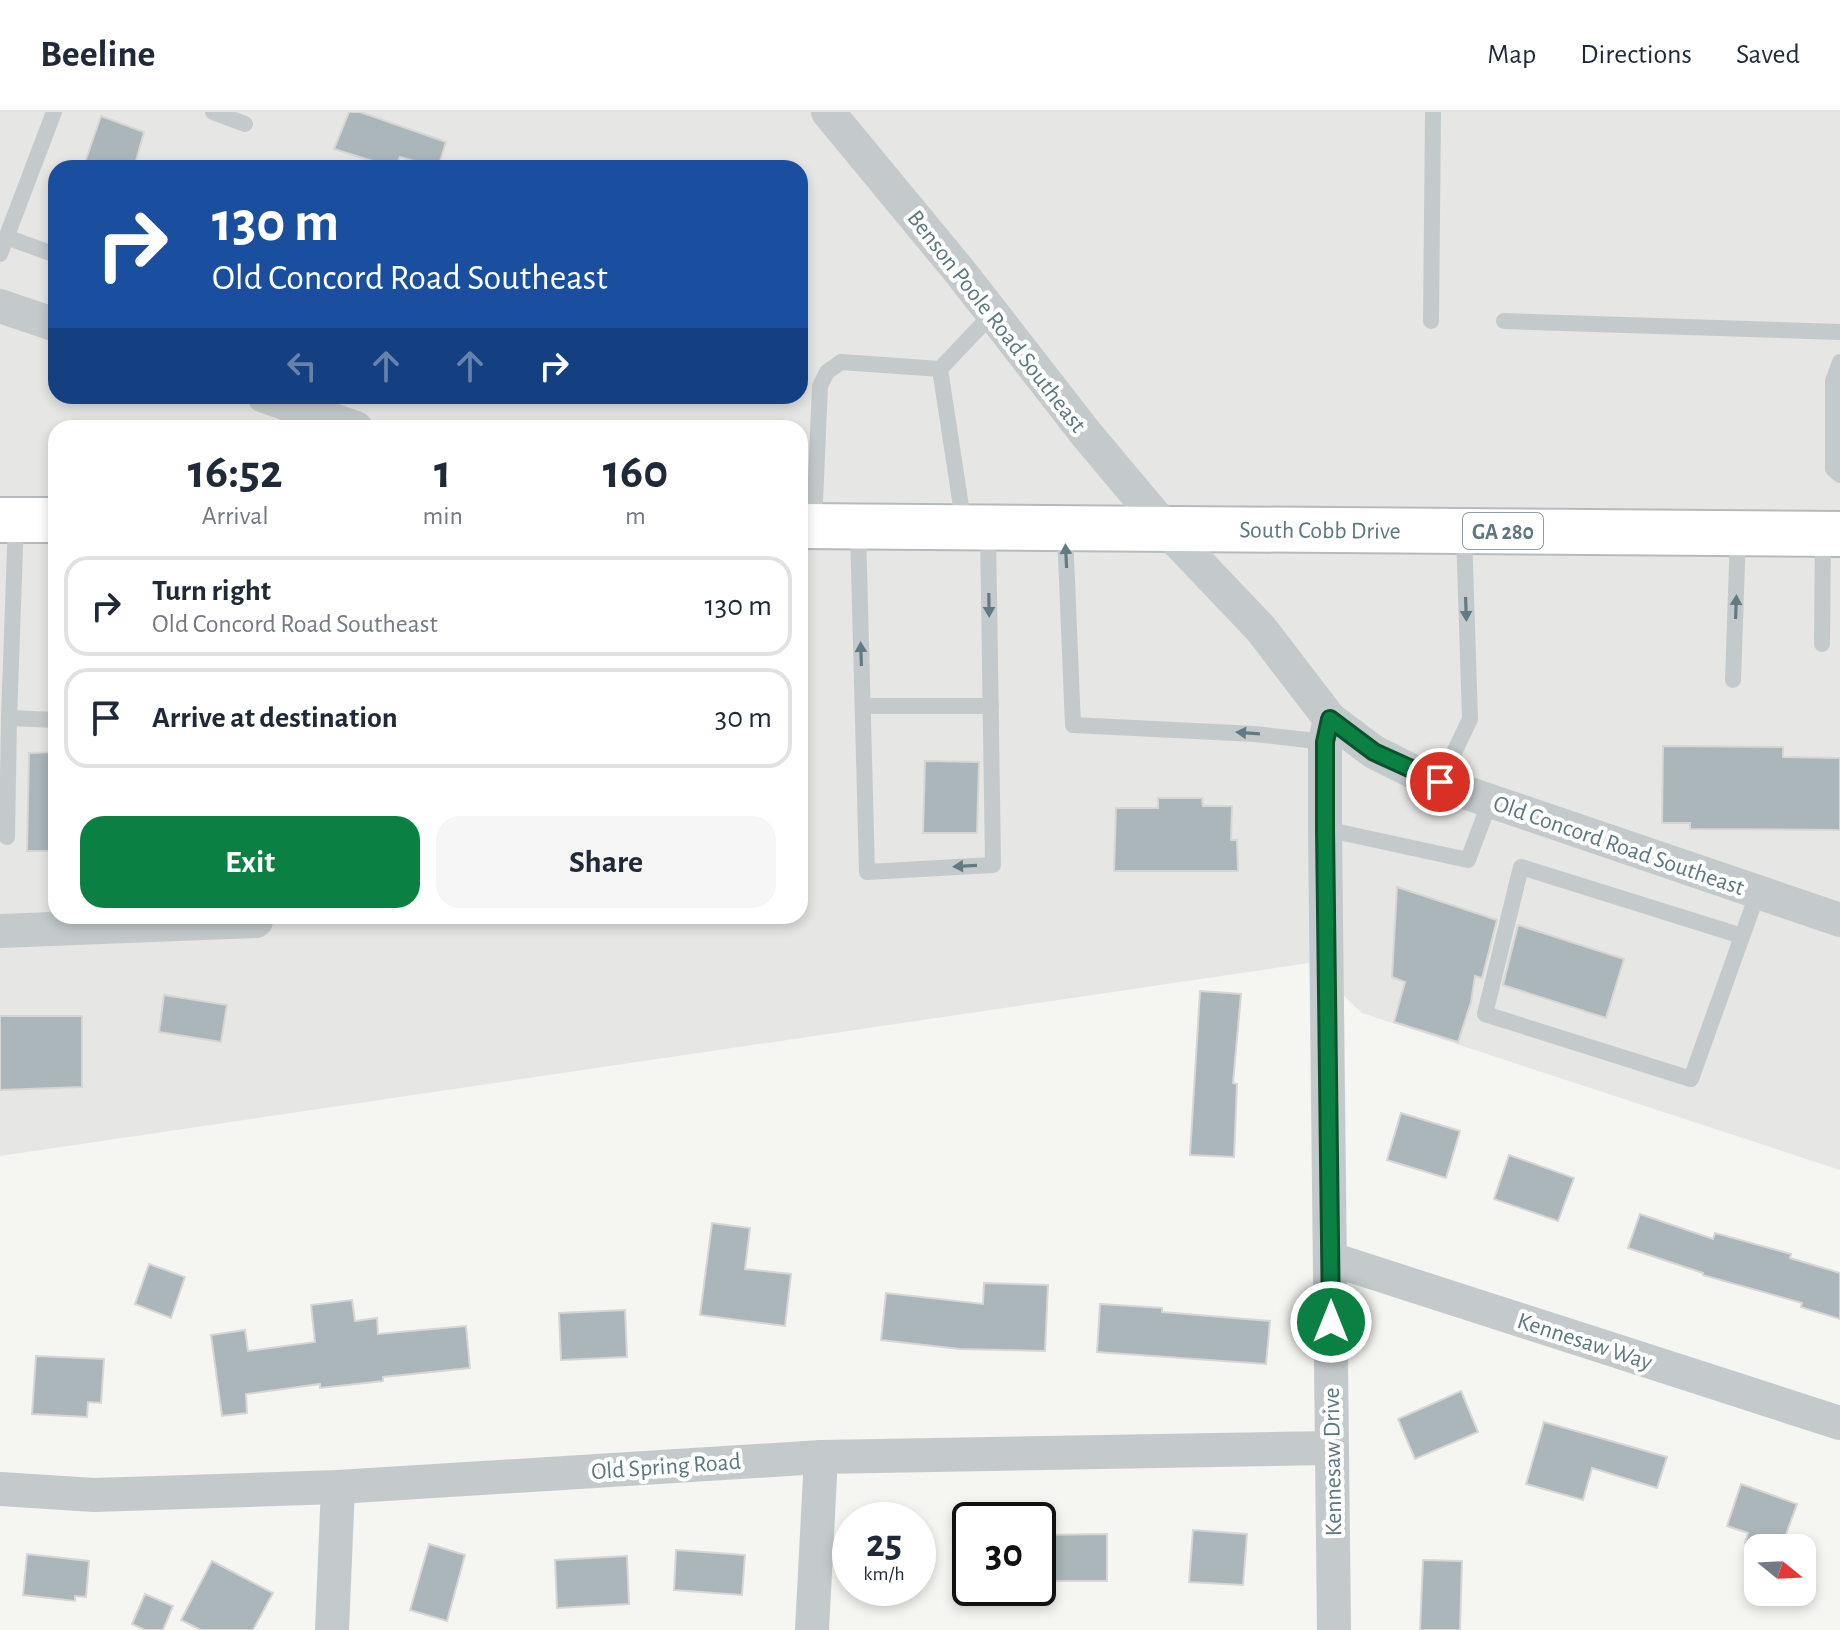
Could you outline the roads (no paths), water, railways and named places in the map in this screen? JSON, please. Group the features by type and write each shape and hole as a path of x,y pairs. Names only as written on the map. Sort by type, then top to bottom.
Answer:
{"main road":[{"name":"South Cobb Drive","path":"808,526 1831,534"}],"street":[{"name":"Benson Poole Road Southeast","path":"828,112 1166,529"},
{"path":"0,306 48,322"},
{"path":"287,404 333,420"},
{"name":"Old Concord Road Southeast","path":"1166,529 1261,629 1328,730 1440,782 1490,801 1840,920"},
{"name":"Kennesaw Drive","path":"1328,730 1325,829 1334,1630"},
{"path":"0,931 148,924"},
{"name":"Kennesaw Way","path":"1331,1259 1840,1423"},
{"name":"Old Spring Road","path":"0,1489 94,1495 338,1487 821,1457 1332,1448"},
{"path":"812,1630 821,1457"},
{"path":"332,1630 338,1487"}],"lane":[{"path":"0,254 54,112"},
{"path":"213,112 245,124"},
{"path":"1431,321 1433,112"},
{"path":"6,237 48,252"},
{"path":"940,369 993,313"},
{"path":"1504,321 1840,332"},
{"path":"808,515 820,386 827,372 841,362 863,361 940,369"},
{"path":"1840,362 1833,381 1833,469 1840,475"},
{"path":"858,528 867,872 993,865 991,706 976,527 940,369"},
{"path":"7,837 9,718 24,520"},
{"path":"1064,527 1073,725 1255,734 1328,730"},
{"path":"1440,782 1470,719 1464,531"},
{"path":"1733,680 1738,533"},
{"path":"1822,644 1831,534"},
{"path":"863,706 991,706"},
{"path":"9,718 48,720"},
{"path":"1325,829 1468,860 1490,801"},
{"path":"1742,936 1521,867 1485,1014 1691,1079 1758,892"}]}
